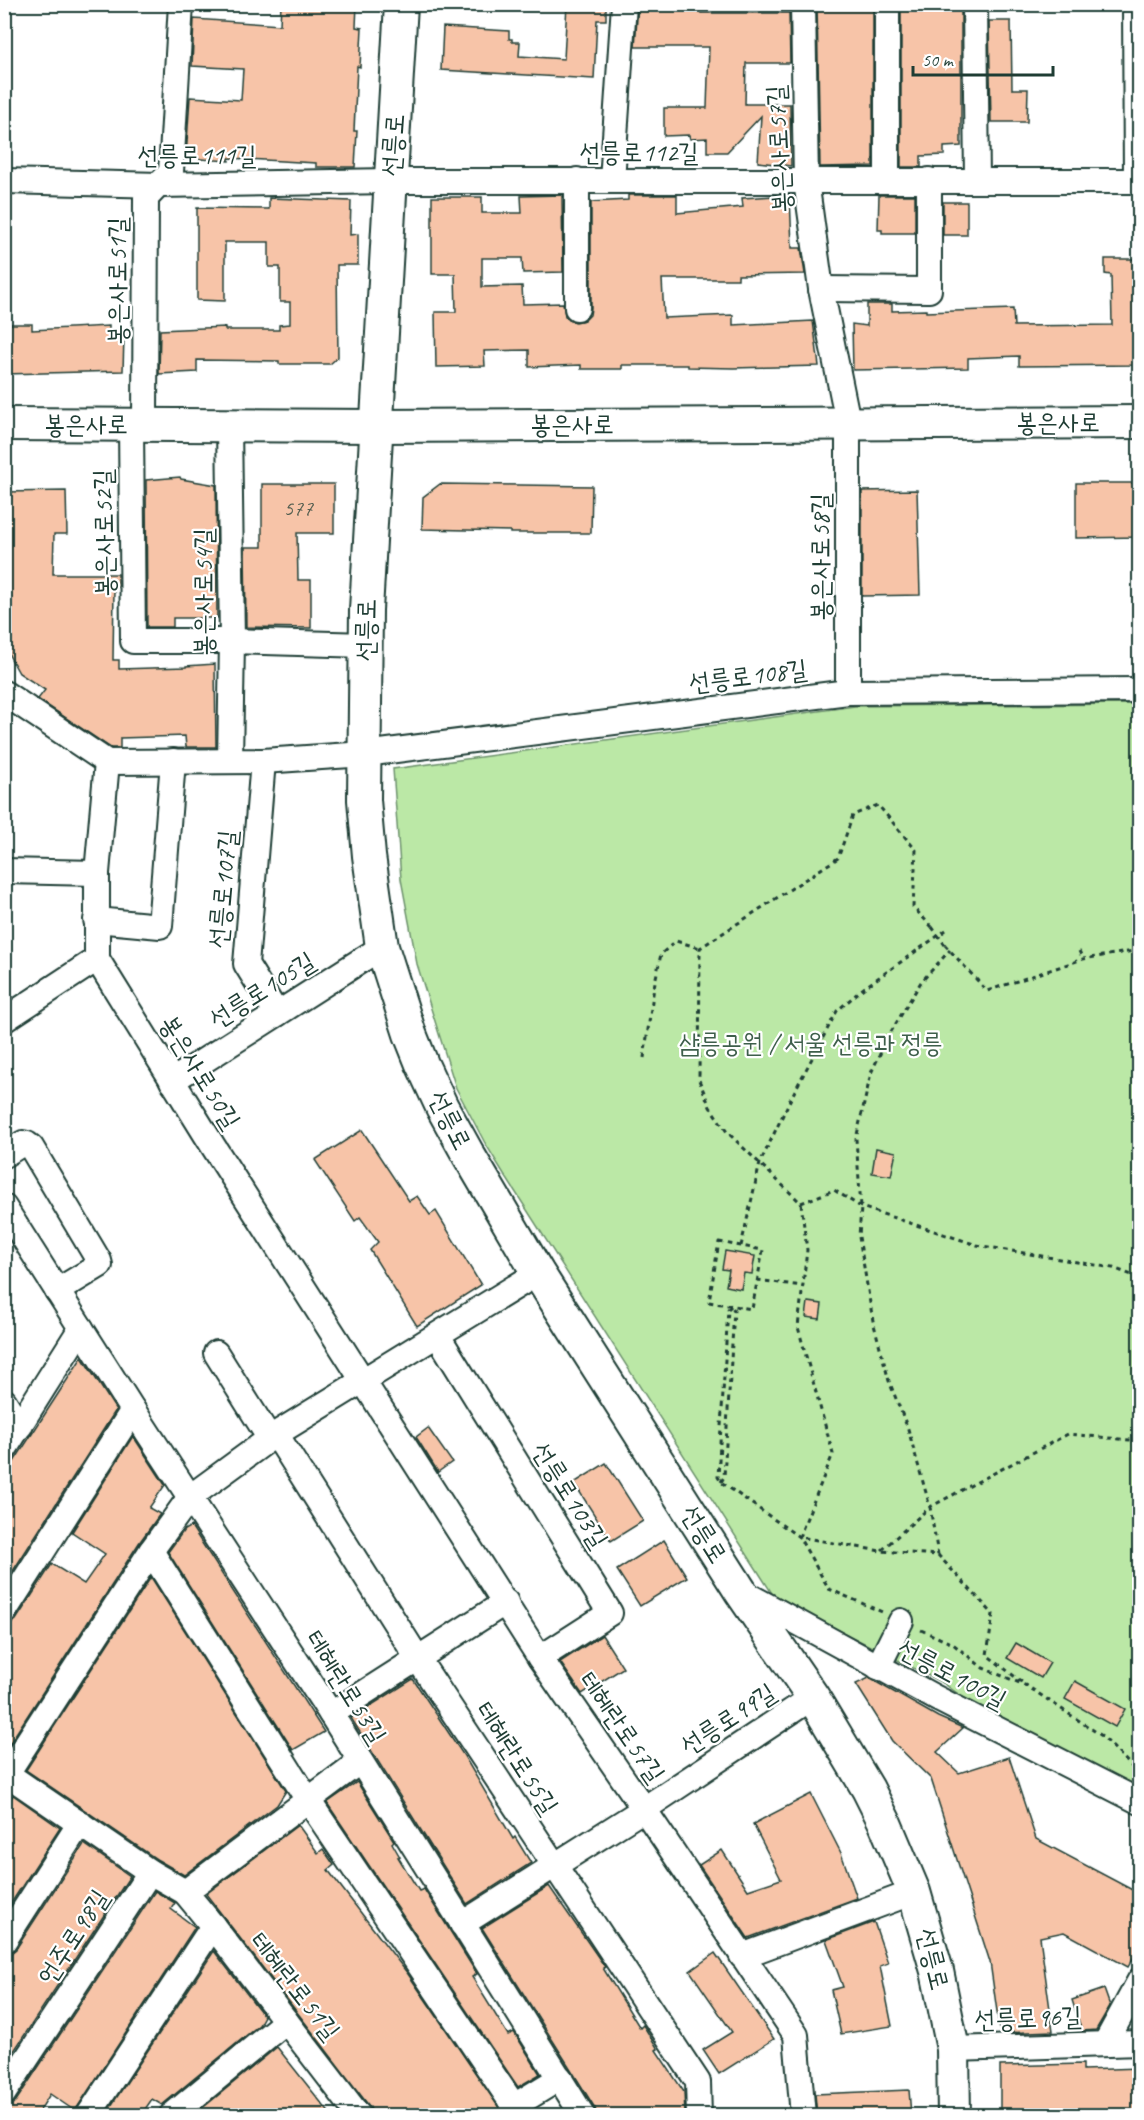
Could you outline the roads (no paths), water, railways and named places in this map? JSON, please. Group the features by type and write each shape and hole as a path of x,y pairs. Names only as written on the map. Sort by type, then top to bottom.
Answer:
{"main road":[{"name":"선릉로","path":"401,4 366,645 365,811 382,946 410,1034 442,1107 468,1154 538,1273 741,1592 813,1697 884,1821 914,1892 937,1971 953,2049 954,2115"},
{"name":"봉은사로","path":"4,424 229,423 377,426 1140,422"}],"street":[{"name":"봉은사로51길","path":"138,424 146,198 171,172 181,4"},
{"path":"612,181 624,4"},
{"name":"봉은사로57길","path":"803,4 806,181 821,289 848,422"},
{"path":"887,4 887,180"},
{"path":"975,4 977,181"},
{"path":"1135,4 1138,181"},
{"path":"577,180 577,308"},
{"path":"821,289 929,290 929,180"},
{"name":"선릉로111길","path":"4,181 160,185 390,181"},
{"name":"선릉로112길","path":"390,181 1138,181"},
{"name":"봉은사로58길","path":"848,422 848,692"},
{"name":"봉은사로54길","path":"229,423 232,641 230,761"},
{"name":"봉은사로52길","path":"138,424 133,641 232,641"},
{"path":"232,641 366,645"},
{"name":"선릉로108길","path":"366,754 848,692 1140,690"},
{"path":"4,693 107,762 263,761 366,754"},
{"path":"96,920 160,926 174,761"},
{"name":"선릉로107길","path":"263,761 246,964 277,1014"},
{"path":"4,1020 97,959 97,873 107,762"},
{"path":"4,871 97,873"},
{"name":"선릉로105길","path":"172,1081 382,946"},
{"name":"봉은사로50길","path":"97,959 362,1381"},
{"path":"4,1155 23,1143 31,1147 99,1261 100,1264 57,1291"},
{"name":"테헤란로53길","path":"4,1207 331,1714 359,1762 583,2115"},
{"path":"5,1775 151,1551 190,1497 273,1436 538,1273"},
{"path":"4,1450 81,1328"},
{"name":"선릉로103길","path":"438,1336 610,1613 540,1658"},
{"path":"216,1353 273,1436"},
{"name":"테헤란로57길","path":"362,1381 540,1658 796,2035 803,2115"},
{"path":"4,1401 20,1426"},
{"path":"4,1612 133,1410"},
{"name":"테헤란로55길","path":"273,1436 553,1865 698,2082 699,2115"},
{"path":"151,1551 308,1800 514,2106 560,2078"},
{"name":"선릉로100길","path":"741,1592 878,1667 1140,1802"},
{"path":"331,1714 506,1602"},
{"path":"878,1667 901,1621"},
{"name":"선릉로99길","path":"462,1924 644,1809 813,1697"},
{"path":"185,1892 359,1762"},
{"name":"테헤란로51길","path":"5,1775 80,1823 150,1872 185,1892 359,2115"},
{"path":"4,1941 80,1823"},
{"name":"언주로98길","path":"4,2093 150,1872"},
{"path":"742,1956 914,1892"},
{"path":"88,2115 213,1926"},
{"name":"선릉로96길","path":"1105,2044 1140,1980"},
{"path":"171,2115 286,2021"},
{"name":"선릉로96길","path":"953,2049 1140,2043"}],"park label":[{"name":"삼릉공원 / 서울 선릉과 정릉","path":"811,1043"}]}
